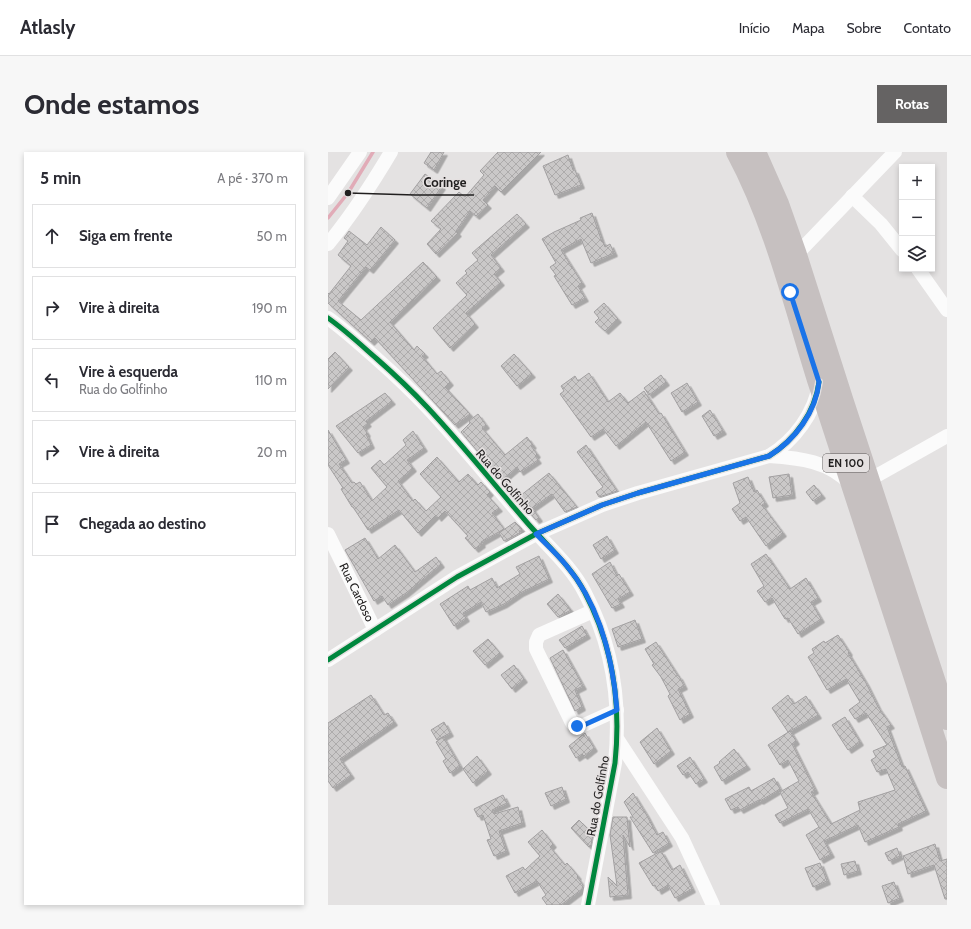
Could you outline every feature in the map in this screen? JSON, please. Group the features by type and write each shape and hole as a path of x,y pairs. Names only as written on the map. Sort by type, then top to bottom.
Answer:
{"main road":[{"name":"EN 100","path":"737,152 758,198 772,234 819,382 861,484 947,719"},
{"name":"EN 100","path":"755,152 778,204 796,255 947,778"}],"street":[{"path":"328,198 360,152"},
{"path":"328,244 346,223 370,188 391,152"},
{"path":"796,255 894,152"},
{"path":"852,196 881,224 899,246"},
{"path":"920,272 947,310"},
{"name":"Rua do Golfinho","path":"328,318 358,342 427,407 536,534 566,566 585,592 599,624 609,654 615,685 618,740 615,764 588,905"},
{"path":"328,660 457,577 536,534 602,505 638,493 769,456 791,439 802,424 812,407 818,392 819,382"},
{"path":"769,456 794,458 814,462 832,469 846,478 861,484 947,436"},
{"name":"Rua Cardoso","path":"328,534 375,630"},
{"path":"593,611 539,635 536,642 536,649 572,723 577,726 584,725 617,710"},
{"path":"618,740 682,838 713,905"}],"building":[{"path":"431,152 444,152 434,170 424,163"},
{"path":"498,152 541,152 501,192 495,186 483,200 488,205 476,216 470,211 456,231 458,233 436,254 427,244 441,229 431,221 459,192 465,197 484,175 480,171"},
{"path":"568,155 573,170 575,170 581,185 555,195 543,166"},
{"path":"425,174 442,186 427,208 410,194"},
{"path":"592,213 602,242 603,241 605,247 610,244 614,253 591,263 581,239 561,250 582,283 578,286 585,298 572,305 554,276 556,275 550,267 556,263 542,239"},
{"path":"517,214 526,224 491,255 501,268 494,274 501,282 466,313 475,324 450,348 433,328 467,295 456,283 467,273 465,271 478,260 472,253"},
{"path":"381,227 395,240 370,270 366,267 338,301 361,320 423,262 437,277 390,322 414,350 417,346 425,354 422,356 437,374 441,371 450,382 445,387 470,414 455,425 375,338 371,342 328,303 328,293 329,294 351,266 338,255 348,241 344,238 349,231 367,245"},
{"path":"604,303 618,319 605,331 595,322 599,318 594,312"},
{"path":"335,352 349,367 328,389 328,359"},
{"path":"514,354 532,374 517,386 501,366"},
{"path":"589,373 608,402 620,393 628,403 644,391 659,414 661,413 685,452 671,461 646,422 616,446 603,429 591,437 560,394 564,391 561,386 575,376 578,381"},
{"path":"661,375 666,382 649,395 644,388"},
{"path":"687,383 698,402 682,412 671,393"},
{"path":"385,393 392,401 366,421 368,423 363,427 367,433 366,434 371,445 358,453 336,426"},
{"path":"710,410 723,431 714,436 702,416"},
{"path":"478,414 486,425 482,428 505,455 527,437 533,445 531,446 537,454 535,456 538,460 520,472 517,467 502,480 461,432 470,423 469,421"},
{"path":"328,430 346,460 339,464 352,483 354,482 356,484 360,482 372,501 387,487 371,468 380,460 384,465 406,445 403,440 413,431 424,448 407,460 413,468 398,481 413,501 415,499 426,511 441,497 420,474 437,457 459,482 468,474 478,485 481,482 490,492 487,495 499,508 492,513 504,529 481,542 482,544 475,549 465,538 468,536 445,511 438,518 436,515 418,533 399,510 368,530 352,507 341,489 343,488 328,465"},
{"path":"586,445 617,491 599,497 596,492 603,487 577,452"},
{"path":"549,473 577,507 565,512 552,494 532,508 539,518 536,520 522,504 524,502 520,496"},
{"path":"789,474 792,495 773,498 769,477"},
{"path":"748,477 754,492 757,490 765,503 762,505 783,533 766,546 746,517 740,521 732,509 740,503 733,483"},
{"path":"814,485 822,495 813,501 806,492"},
{"path":"515,522 522,529 519,531 520,533 504,541 499,533"},
{"path":"607,536 615,550 601,559 593,545"},
{"path":"365,538 378,559 395,545 415,572 436,557 441,564 406,593 388,605 382,596 374,601 345,550"},
{"path":"766,554 790,589 806,578 818,598 811,602 821,619 798,634 788,618 785,619 772,598 765,602 757,591 764,586 751,564"},
{"path":"539,556 549,579 520,593 504,604 486,612 481,602 463,613 466,618 454,626 440,604 468,586 470,590 492,578 497,588 520,574 516,567"},
{"path":"610,562 617,576 619,574 630,592 618,599 621,604 612,608 592,574"},
{"path":"558,594 571,610 558,617 547,604"},
{"path":"635,620 642,639 618,647 612,629"},
{"path":"582,626 587,635 565,648 559,640"},
{"path":"838,635 849,652 848,653 878,707 891,725 887,727 902,767 905,766 926,811 898,824 899,827 865,842 858,825 824,841 831,854 820,860 806,835 819,827 808,809 780,823 775,815 788,808 780,792 799,781 788,760 780,765 768,745 790,731 796,741 792,744 815,790 811,792 831,824 860,810 858,802 895,790 886,769 877,772 871,760 876,757 873,751 887,745 866,713 855,719 849,710 860,702 846,679 827,690 808,657 814,653 812,649 824,641 825,643"},
{"path":"488,639 500,653 485,665 473,651"},
{"path":"656,642 684,686 678,689 690,714 680,720 668,696 670,694 661,677 652,665 654,664 645,649"},
{"path":"563,650 583,686 575,690 582,707 575,711 550,658"},
{"path":"514,665 524,679 512,689 501,675"},
{"path":"371,695 384,715 388,713 394,722 340,759 351,775 333,788 328,781 328,723"},
{"path":"788,695 794,704 806,696 818,715 788,732 772,708"},
{"path":"845,717 860,742 848,750 832,725"},
{"path":"444,722 450,733 437,740 431,730"},
{"path":"657,728 671,751 654,764 640,742"},
{"path":"585,733 594,748 584,756 582,754 576,758 569,746"},
{"path":"443,737 460,766 450,773 443,761 446,759 436,742"},
{"path":"734,749 747,766 722,781 714,767"},
{"path":"477,756 488,771 473,783 463,769"},
{"path":"690,757 704,779 696,784 688,772 683,775 677,766"},
{"path":"774,778 780,789 760,801 759,800 740,810 738,807 731,810 725,799 749,787 751,791"},
{"path":"562,787 566,799 551,806 545,793"},
{"path":"633,793 657,835 663,832 669,843 653,853 630,817 633,817 624,802"},
{"path":"503,795 507,803 492,810 494,814 518,807 522,823 499,831 506,851 494,856 487,840 491,839 483,815 478,817 474,809"},
{"path":"613,817 627,817 630,847 623,835 628,895 610,897 608,877 617,886 610,835"},
{"path":"579,820 593,834 591,845 589,847 571,828"},
{"path":"542,830 553,844 550,847 565,865 567,863 578,876 577,877 583,885 582,889 561,905 547,905 542,898 546,895 537,881 515,893 506,876 523,867 525,870 540,856 528,842"},
{"path":"935,844 940,861 947,859 947,899 945,899 934,865 908,874 903,856"},
{"path":"897,848 900,856 889,861 885,853"},
{"path":"661,851 672,870 680,865 692,889 675,898 668,885 658,891 655,885 653,886 639,863"},
{"path":"855,861 858,871 844,875 841,864"},
{"path":"820,863 827,881 813,887 805,868"},
{"path":"894,882 900,898 888,903 882,886"}],"waterway":[{"path":"328,218 348,193 373,152"}],"cycle path":[{"path":"328,318 390,370 440,421 565,564 579,583 595,613 613,676 616,698 617,741 615,763 588,905"},
{"path":"328,660 457,577 536,534 602,505 638,493 769,456 787,442 802,424 813,404 819,382"}],"place":[{"name":"Coringe","path":"348,193"}],"route":[{"path":"577,726 584,725 617,710 615,685 609,654 599,624 585,592 566,566 536,534 602,505 638,493 769,456 791,439 812,407 818,392 819,382 790,292"}]}
